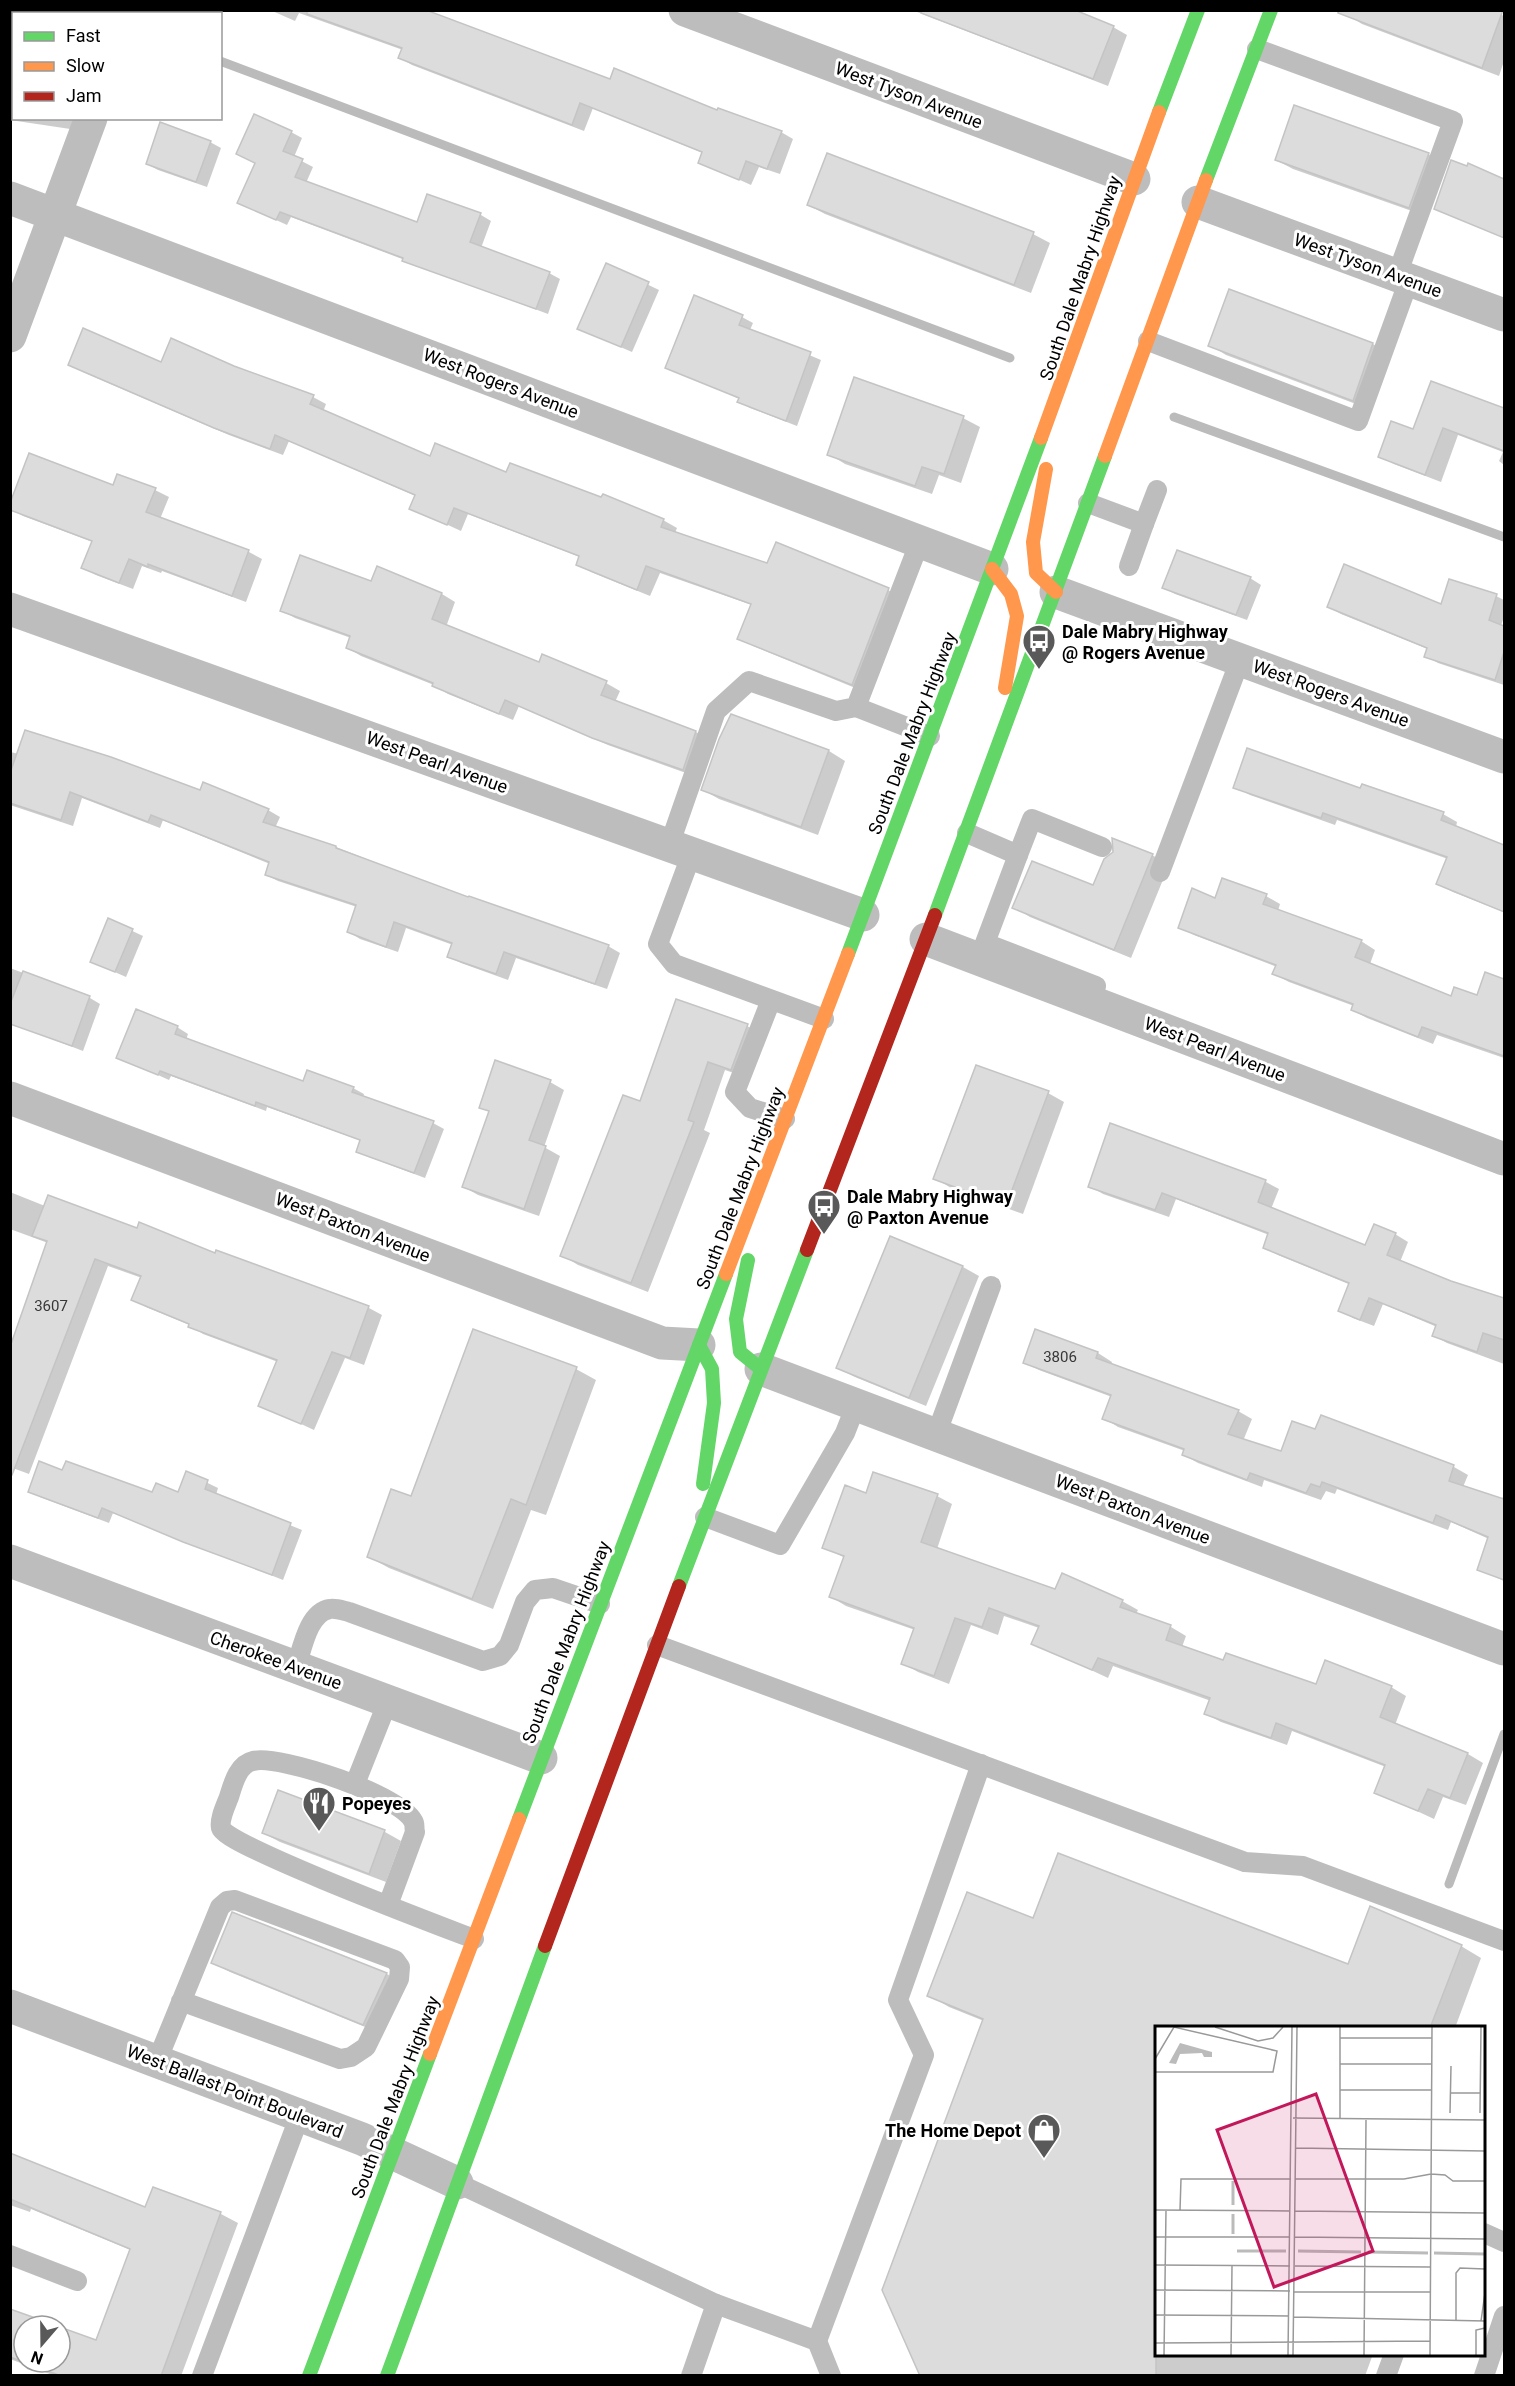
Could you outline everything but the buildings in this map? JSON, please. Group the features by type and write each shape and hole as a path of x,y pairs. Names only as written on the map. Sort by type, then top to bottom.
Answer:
{"main road":[{"name":"South Dale Mabry Highway","path":"309,2376 541,1758 824,1019 1198,10"},
{"path":"1257,49 1263,10"},
{"path":"387,2376 705,1517 993,764 1198,202 1271,10"},
{"path":"1056,592 1036,573 1033,542 1062,381"},
{"path":"992,569 1011,594 1017,616 993,764"},
{"path":"761,1369 740,1352 736,1319 766,1170"},
{"path":"695,1545 714,1403 712,1369 699,1345"}],"street":[{"name":"West Tyson Avenue","path":"685,10 1134,179"},
{"path":"10,336 90,120"},
{"name":"West Rogers Avenue","path":"10,198 992,569"},
{"name":"West Tyson Avenue","path":"1198,202 1504,315"},
{"name":"West Rogers Avenue","path":"1056,592 1504,757"},
{"name":"West Pearl Avenue","path":"10,609 863,915"},
{"name":"West Pearl Avenue","path":"926,939 1504,1159"},
{"name":"West Paxton Avenue","path":"10,1098 662,1343 699,1345"},
{"name":"West Paxton Avenue","path":"761,1369 1504,1649"},
{"name":"Cherokee Avenue","path":"10,1561 541,1758"},
{"name":"West Ballast Point Boulevard","path":"10,2006 362,2139 457,2183"}],"lane":[{"path":"1148,341 1358,422 1453,121 1257,49"},
{"path":"1129,566 1157,490"},
{"path":"1088,503 1144,524"},
{"path":"856,707 920,541"},
{"path":"1160,872 1240,660"},
{"path":"824,1019 674,964 658,944 716,711 749,681 836,711 856,707 930,736"},
{"path":"1090,1001 1096,986 985,944 1032,819 1102,847"},
{"path":"967,832 1018,855"},
{"path":"771,1000 735,1092 750,1108 785,1119"},
{"path":"936,1435 991,1286"},
{"path":"705,1517 780,1545 845,1433 856,1405"},
{"path":"296,1667 311,1624 319,1614 330,1609 349,1612 483,1661 500,1656 509,1645 525,1602 536,1590 553,1588 600,1604"},
{"path":"657,1645 1245,1862 1303,1866 1504,1941"},
{"path":"355,1784 388,1701"},
{"path":"388,1905 414,1832 414,1822 408,1815 388,1801 355,1784 285,1764 254,1760 243,1765 233,1782 221,1829 225,1835 263,1854 388,1905 474,1940"},
{"path":"831,2376 817,2342 924,2055 898,2000 981,1764"},
{"path":"157,2061 181,2001 220,1907 227,1901 235,1900 395,1960 400,1967 399,1979 366,2047 351,2057 340,2059 181,2001"},
{"path":"202,2376 300,2115"},
{"path":"457,2183 716,2304 817,2342"},
{"path":"1485,2233 1504,2242"},
{"path":"10,2255 77,2281"},
{"path":"691,2376 716,2304"},
{"path":"1484,2376 1504,2316"},
{"path":"1386,2376 1394,2356"}],"waterway":[{"path":"84,10 88,12"},
{"path":"222,62 1010,358"},
{"path":"1174,417 1504,537"},
{"path":"1449,1884 1504,1734"}],"traffic: fast":[{"path":"1159,112 1198,10"},
{"path":"1206,180 1271,10"},
{"path":"848,954 1041,438"},
{"path":"935,915 1105,456"},
{"path":"679,1586 807,1250"},
{"path":"748,1260 736,1319 740,1352 761,1369"},
{"path":"519,1819 726,1274"},
{"path":"699,1345 712,1369 714,1403 703,1484"},
{"path":"387,2376 545,1946"},
{"path":"309,2376 430,2054"}],"traffic: slow":[{"path":"1041,438 1159,112"},
{"path":"1105,456 1206,180"},
{"path":"1046,469 1033,542 1036,573 1056,592"},
{"path":"992,569 1011,594 1017,616 1005,688"},
{"path":"726,1274 848,954"},
{"path":"430,2054 519,1819"}],"traffic: jam":[{"path":"807,1250 935,915"},
{"path":"545,1946 679,1586"}],"place":[{"name":"Dale Mabry Highway @ Rogers Avenue","path":"1039,670"},
{"name":"Dale Mabry Highway @ Paxton Avenue","path":"824,1235"},
{"name":"Popeyes","path":"319,1832"},
{"name":"The Home Depot","path":"1044,2159"}]}
